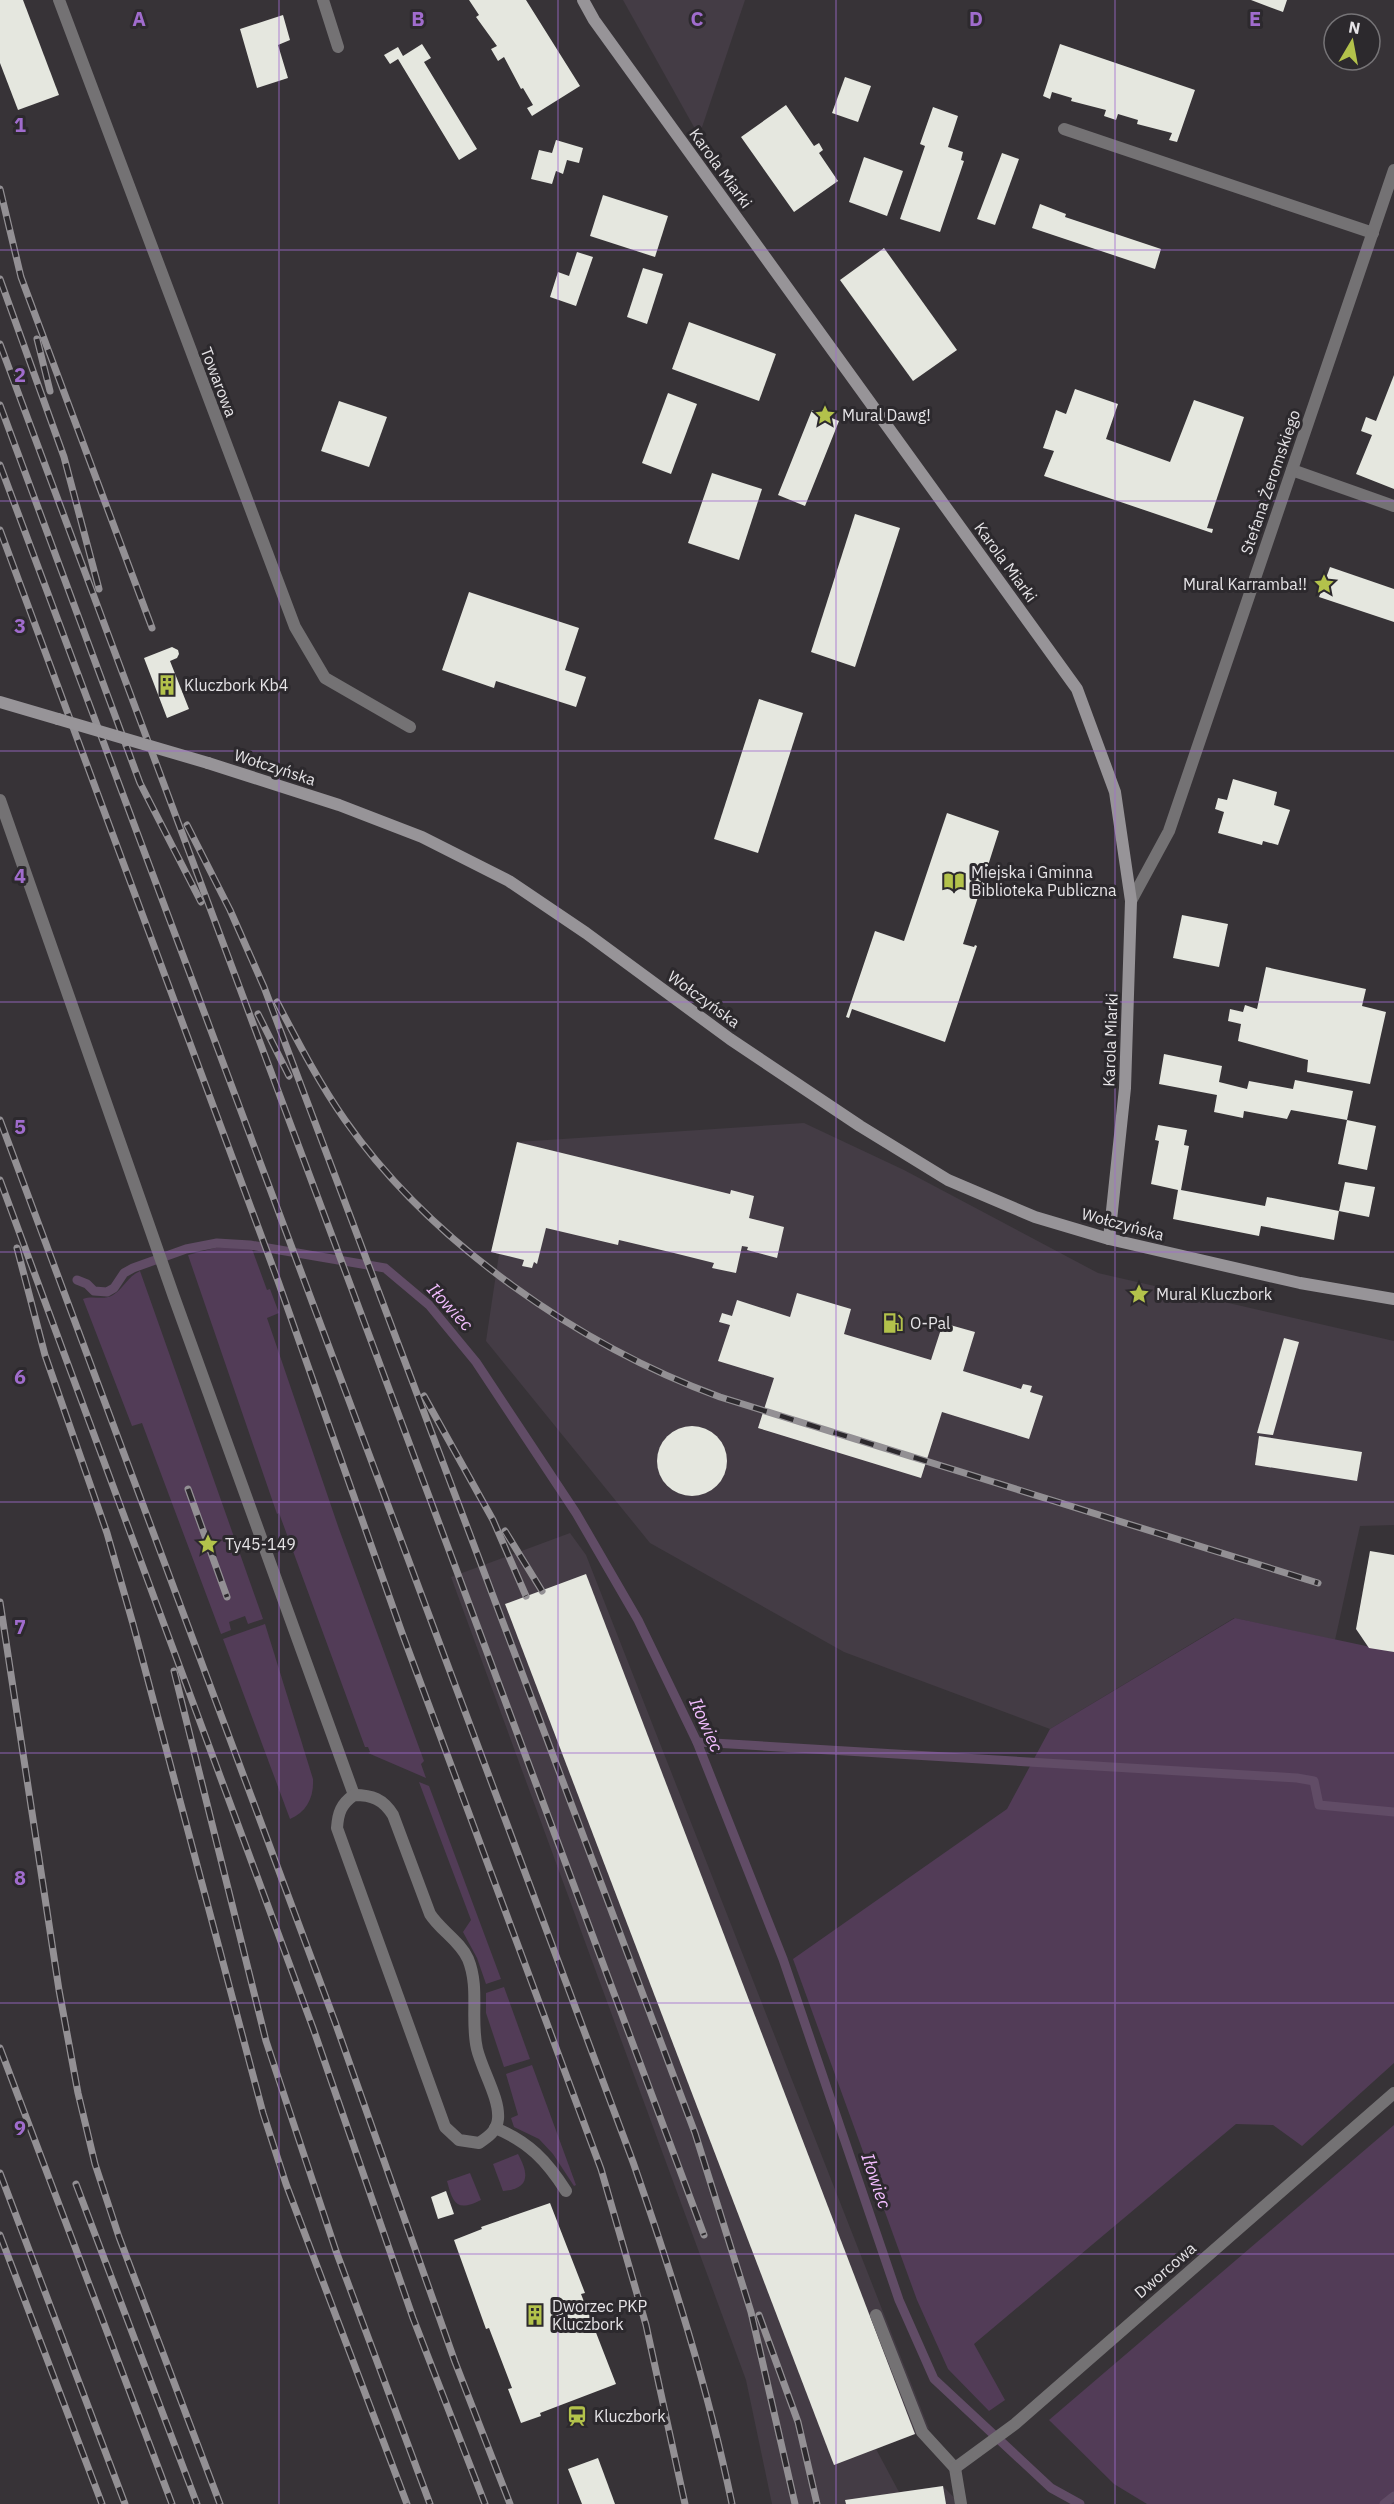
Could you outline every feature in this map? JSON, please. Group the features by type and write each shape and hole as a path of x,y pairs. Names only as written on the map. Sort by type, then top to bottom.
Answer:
{"street":[{"name":"Towarowa","path":"58,0 294,627 325,678 410,727"},
{"path":"323,0 338,47"},
{"name":"Karola Miarki","path":"583,0 594,20 1077,689 1115,792 1131,901 1125,1088 1109,1239"},
{"path":"1064,129 1373,233"},
{"name":"Stefana Żeromskiego","path":"1131,901 1169,831 1394,170"},
{"path":"1292,470 1394,506"},
{"name":"Wołczyńska","path":"0,702 208,763 339,805 422,837 509,881 586,933 730,1039 860,1126 948,1180 1035,1217 1109,1239 1300,1283 1394,1299"},
{"path":"0,800 174,1297 354,1795"},
{"path":"354,1795 377,1798 386,1804 393,1815 430,1914 467,1958 476,1992 474,2015 477,2050 498,2111 495,2128 487,2138 479,2143 459,2140 445,2127 337,1828 338,1815 344,1802 354,1795"},
{"name":"Dworcowa","path":"955,2468 1015,2424 1394,2093"},
{"path":"495,2128 525,2143 538,2154 551,2167 566,2191"},
{"path":"876,2315 922,2432 955,2468 961,2504"}],"shaded area":[{"path":"623,0 745,0 699,136"},
{"path":"804,1123 904,1170 1098,1273 1394,1341 1394,1525 1360,1526 1335,1640 1234,1618 1050,1729 844,1652 650,1543 486,1341 499,1254 491,1252 517,1142"},
{"path":"229,1246 252,1249 267,1290 270,1289 279,1313 267,1318 339,1529 424,1761 421,1764 426,1778 368,1753 370,1752 368,1747 365,1747 279,1513 277,1514 188,1255"},
{"path":"140,1271 263,1619 248,1624 245,1616 229,1622 231,1630 221,1634 142,1423 132,1426 83,1299 106,1298 113,1295"},
{"path":"570,1533 586,1555 929,2429 876,2449 899,2492 943,2486 960,2504 772,2504 746,2380 451,1577"},
{"path":"1235,1618 1394,1652 1394,2063 1302,2146 1273,2125 1236,2124 974,2344 1005,2400 989,2411 948,2369 917,2300 793,1959 1007,1809 1050,1729"},
{"path":"265,1624 313,1779 308,1804 290,1819 223,1639"},
{"path":"419,1782 429,1786 501,1979 486,1984 477,1958 463,1932 471,1920"},
{"path":"504,1987 530,2059 504,2067 486,2013 486,1993"},
{"path":"532,2065 576,2185 574,2186 553,2154 539,2139 514,2127 511,2118 518,2115 506,2074"},
{"path":"1394,2125 1394,2504 1147,2504 1114,2484 1049,2420"},
{"path":"518,2154 525,2174 523,2184 512,2190 503,2191 493,2164"},
{"path":"470,2173 481,2200 473,2204 457,2204 451,2195 447,2181"}],"building":[{"path":"0,0 23,0 59,95 18,110 0,63"},
{"path":"469,0 526,0 580,86 532,116 527,108 533,105 523,88 521,89 504,57 498,61 491,49 497,46 476,17 479,15"},
{"path":"1251,0 1287,0 1283,12"},
{"path":"283,15 290,40 278,45 288,78 257,88 240,29"},
{"path":"422,44 431,58 424,62 477,149 459,160 398,59 390,64 384,55 398,47 403,56"},
{"path":"1060,44 1195,90 1177,142 1169,140 1172,133 1137,124 1138,120 1118,114 1116,120 1104,116 1106,110 1071,101 1072,98 1052,92 1050,99 1043,96"},
{"path":"845,77 871,86 858,122 832,113"},
{"path":"786,105 814,146 819,143 823,150 819,153 838,181 794,212 741,137"},
{"path":"933,107 958,116 948,147 963,152 961,160 964,161 940,232 900,219 925,146 920,144"},
{"path":"556,140 583,148 579,163 567,160 563,174 556,171 552,184 531,179 539,150 552,153"},
{"path":"1002,153 1019,159 995,225 977,219"},
{"path":"864,157 903,171 887,216 849,202"},
{"path":"603,195 668,216 655,257 590,236"},
{"path":"1040,204 1066,214 1065,217 1161,249 1155,269 1032,228"},
{"path":"884,248 957,350 913,381 840,280"},
{"path":"577,252 593,257 576,306 550,297 558,272 569,276"},
{"path":"643,268 663,274 647,324 627,317"},
{"path":"689,322 776,354 759,401 672,369"},
{"path":"1394,375 1394,489 1356,474 1372,435 1361,431 1366,417 1376,421"},
{"path":"1075,389 1118,404 1106,439 1170,462 1194,400 1244,417 1207,528 1213,529 1212,533 1044,476 1054,451 1043,448 1056,410 1066,414"},
{"path":"668,393 697,404 671,474 642,463"},
{"path":"339,401 387,417 369,467 321,451"},
{"path":"812,410 839,421 805,506 778,495"},
{"path":"712,473 762,489 739,560 688,543"},
{"path":"855,514 900,528 855,667 811,652"},
{"path":"1330,567 1394,589 1394,622 1319,597"},
{"path":"469,592 579,628 565,670 586,677 576,707 496,681 494,688 442,670"},
{"name":"Kluczbork Kb4","path":"172,647 178,650 179,654 177,658 170,661 189,709 167,718 144,658"},
{"path":"759,699 803,713 758,853 714,839"},
{"path":"1233,779 1277,792 1274,805 1290,810 1278,845 1263,841 1262,845 1218,833 1224,812 1215,809 1218,798 1227,800"},
{"name":"Miejska i Gminna Biblioteka Publiczna","path":"947,813 999,831 963,944 977,946 945,1042 852,1009 849,1018 846,1017 875,931 904,941"},
{"path":"1182,915 1228,924 1219,967 1173,958"},
{"path":"1266,967 1366,989 1362,1006 1386,1012 1370,1084 1307,1072 1308,1060 1238,1041 1241,1024 1228,1021 1230,1009 1243,1012 1245,1005 1257,1009"},
{"path":"1164,1054 1222,1066 1219,1082 1247,1089 1249,1081 1293,1089 1295,1080 1353,1091 1347,1120 1291,1110 1287,1119 1244,1111 1243,1118 1214,1112 1217,1095 1159,1084"},
{"path":"1347,1120 1376,1126 1367,1170 1338,1164"},
{"path":"1158,1125 1187,1130 1184,1145 1189,1146 1181,1190 1265,1206 1267,1197 1339,1211 1334,1240 1261,1226 1259,1236 1173,1219 1178,1190 1151,1184 1159,1141 1155,1140"},
{"path":"517,1142 730,1194 731,1190 754,1196 749,1218 784,1227 777,1258 747,1250 748,1247 742,1246 736,1273 712,1268 714,1263 674,1253 619,1240 618,1245 546,1228 537,1264 534,1262 532,1268 522,1266 524,1260 491,1252"},
{"path":"1345,1182 1375,1187 1369,1217 1339,1211"},
{"path":"797,1293 851,1309 844,1334 931,1360 943,1323 975,1332 963,1371 1021,1389 1023,1384 1032,1386 1030,1392 1043,1396 1029,1439 942,1412 921,1478 758,1428 774,1378 718,1361 730,1325 719,1322 722,1313 732,1316 737,1300 790,1317"},
{"path":"1284,1338 1299,1342 1273,1435 1257,1433"},
{"path":"692,1426 705,1429 717,1436 724,1448 727,1461 724,1474 717,1486 705,1493 692,1496 679,1493 667,1486 660,1474 657,1461 660,1448 667,1436 679,1429"},
{"path":"1259,1436 1362,1452 1357,1481 1255,1465"},
{"path":"1370,1551 1394,1555 1394,1652 1369,1648 1356,1629"},
{"path":"586,1574 915,2434 834,2465 505,1604"},
{"path":"446,2191 454,2214 438,2219 431,2197"},
{"name":"Dworzec PKP Kluczbork","path":"550,2203 585,2293 581,2294 616,2384 540,2413 541,2416 521,2423 508,2389 512,2388 489,2328 486,2329 454,2240 482,2229 481,2227"},
{"path":"598,2458 615,2504 582,2504 568,2469"},
{"path":"943,2486 946,2504 846,2504 845,2500"}],"waterway":[{"name":"Iłowiec","path":"77,1280 87,1284 94,1291 107,1292 114,1288 124,1273 133,1268 186,1249 217,1243 250,1245 385,1268 429,1305 476,1362 576,1513 638,1620 697,1742 783,1959 899,2300 934,2379 1051,2488 1080,2504"},
{"path":"697,1742 1297,1778 1314,1781 1319,1805 1394,1812"},
{"name":"Iłowiec","path":"1384,2504 1394,2496"}],"railway":[{"path":"0,189 21,277 152,628"},
{"path":"0,279 64,457 99,589"},
{"path":"37,339 50,391"},
{"path":"0,344 704,2235"},
{"path":"0,405 140,783 201,902"},
{"path":"0,465 633,2162 688,2332 712,2417 732,2504"},
{"path":"0,530 278,1281 402,1633 601,2169 646,2325 685,2504"},
{"path":"187,825 230,910 264,987 695,2133 751,2312 795,2504"},
{"path":"277,1002 335,1106 380,1165 420,1208 512,1285 562,1319 614,1350 667,1376 720,1397 1318,1583"},
{"path":"258,1014 289,1076"},
{"path":"0,1120 335,2022 455,2362 510,2504"},
{"path":"0,1180 313,2028 413,2318 485,2504"},
{"path":"17,1248 45,1355 107,1533 133,1624 263,2113 286,2184 407,2504"},
{"path":"424,1396 493,1520 526,1596"},
{"path":"188,1489 227,1597"},
{"path":"505,1531 542,1591"},
{"path":"0,1602 59,1990 78,2093 95,2164 119,2237 220,2504"},
{"path":"174,1671 266,2041 336,2251 430,2504"},
{"path":"0,2048 172,2504"},
{"path":"0,2173 125,2504"},
{"path":"76,2184 197,2504"},
{"path":"0,2235 102,2504"},
{"path":"759,2315 798,2422 817,2504"}],"place":[{"name":"Mural Dawg!","path":"825,415"},
{"name":"Mural Karramba!!","path":"1324,584"},
{"name":"Kluczbork Kb4","path":"167,685"},
{"name":"Miejska i Gminna Biblioteka Publiczna","path":"954,881"},
{"name":"Mural Kluczbork","path":"1139,1294"},
{"name":"O-Pal","path":"893,1323"},
{"name":"Ty45-149","path":"208,1544"},
{"name":"Dworzec PKP Kluczbork","path":"535,2315"},
{"name":"Kluczbork","path":"577,2416"}]}
